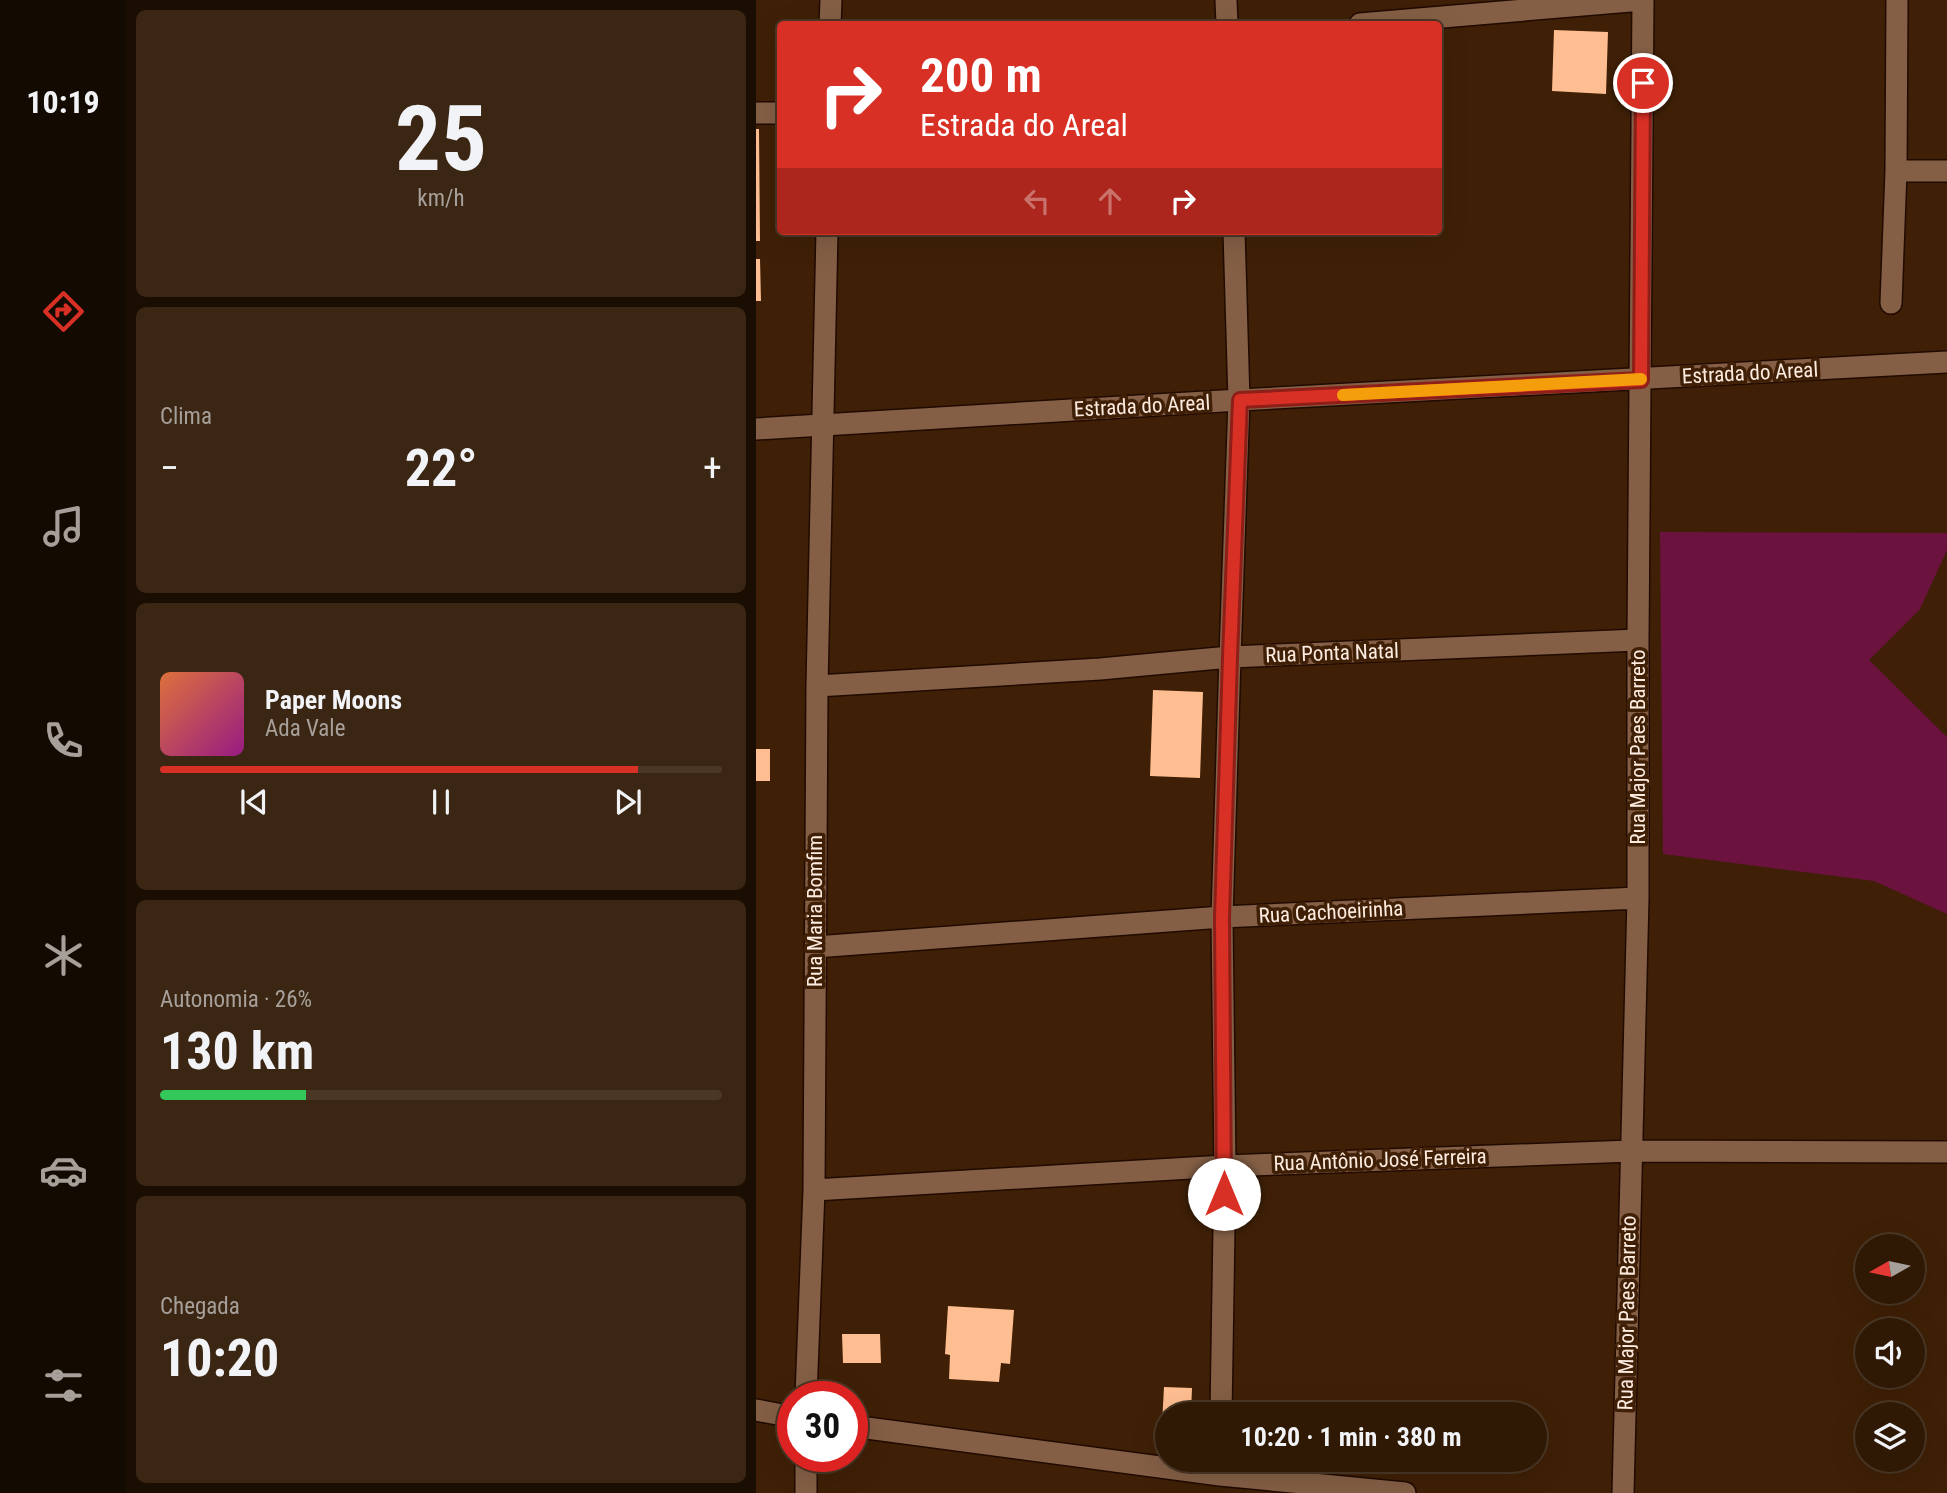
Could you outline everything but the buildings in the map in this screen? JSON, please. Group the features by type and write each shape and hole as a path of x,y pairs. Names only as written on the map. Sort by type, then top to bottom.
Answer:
{"street":[{"path":"830,21 831,0"},
{"path":"1226,0 1227,21"},
{"path":"1395,21 1642,0"},
{"name":"Rua Major Paes Barreto","path":"1623,1493 1638,898 1637,640 1642,0"},
{"path":"1891,303 1896,170 1897,0"},
{"path":"756,113 777,113"},
{"path":"1896,170 1947,171"},
{"name":"Rua Maria Bomfim","path":"807,1381 814,1190 817,686 827,235"},
{"path":"1221,1402 1225,1166 1222,918 1240,400 1234,235"},
{"name":"Estrada do Areal","path":"756,429 1947,362"},
{"name":"Rua Ponta Natal","path":"817,686 1100,669 1230,657 1637,640"},
{"name":"Rua Cachoeirinha","path":"815,947 1222,918 1638,898"},
{"name":"Rua Antônio José Ferreira","path":"814,1190 1225,1166 1631,1151 1947,1152"},
{"path":"756,1410 777,1414"},
{"path":"868,1428 1220,1476 1405,1493"},
{"path":"806,1472 806,1493"}],"shaded area":[{"path":"1660,532 1947,533 1947,550 1920,609 1869,660 1947,737 1947,914 1874,881 1663,854"}],"slow traffic":[{"path":"1343,395 1641,379"}],"route":[{"path":"1224,1194 1222,918 1240,400 1641,380 1643,83"}]}
